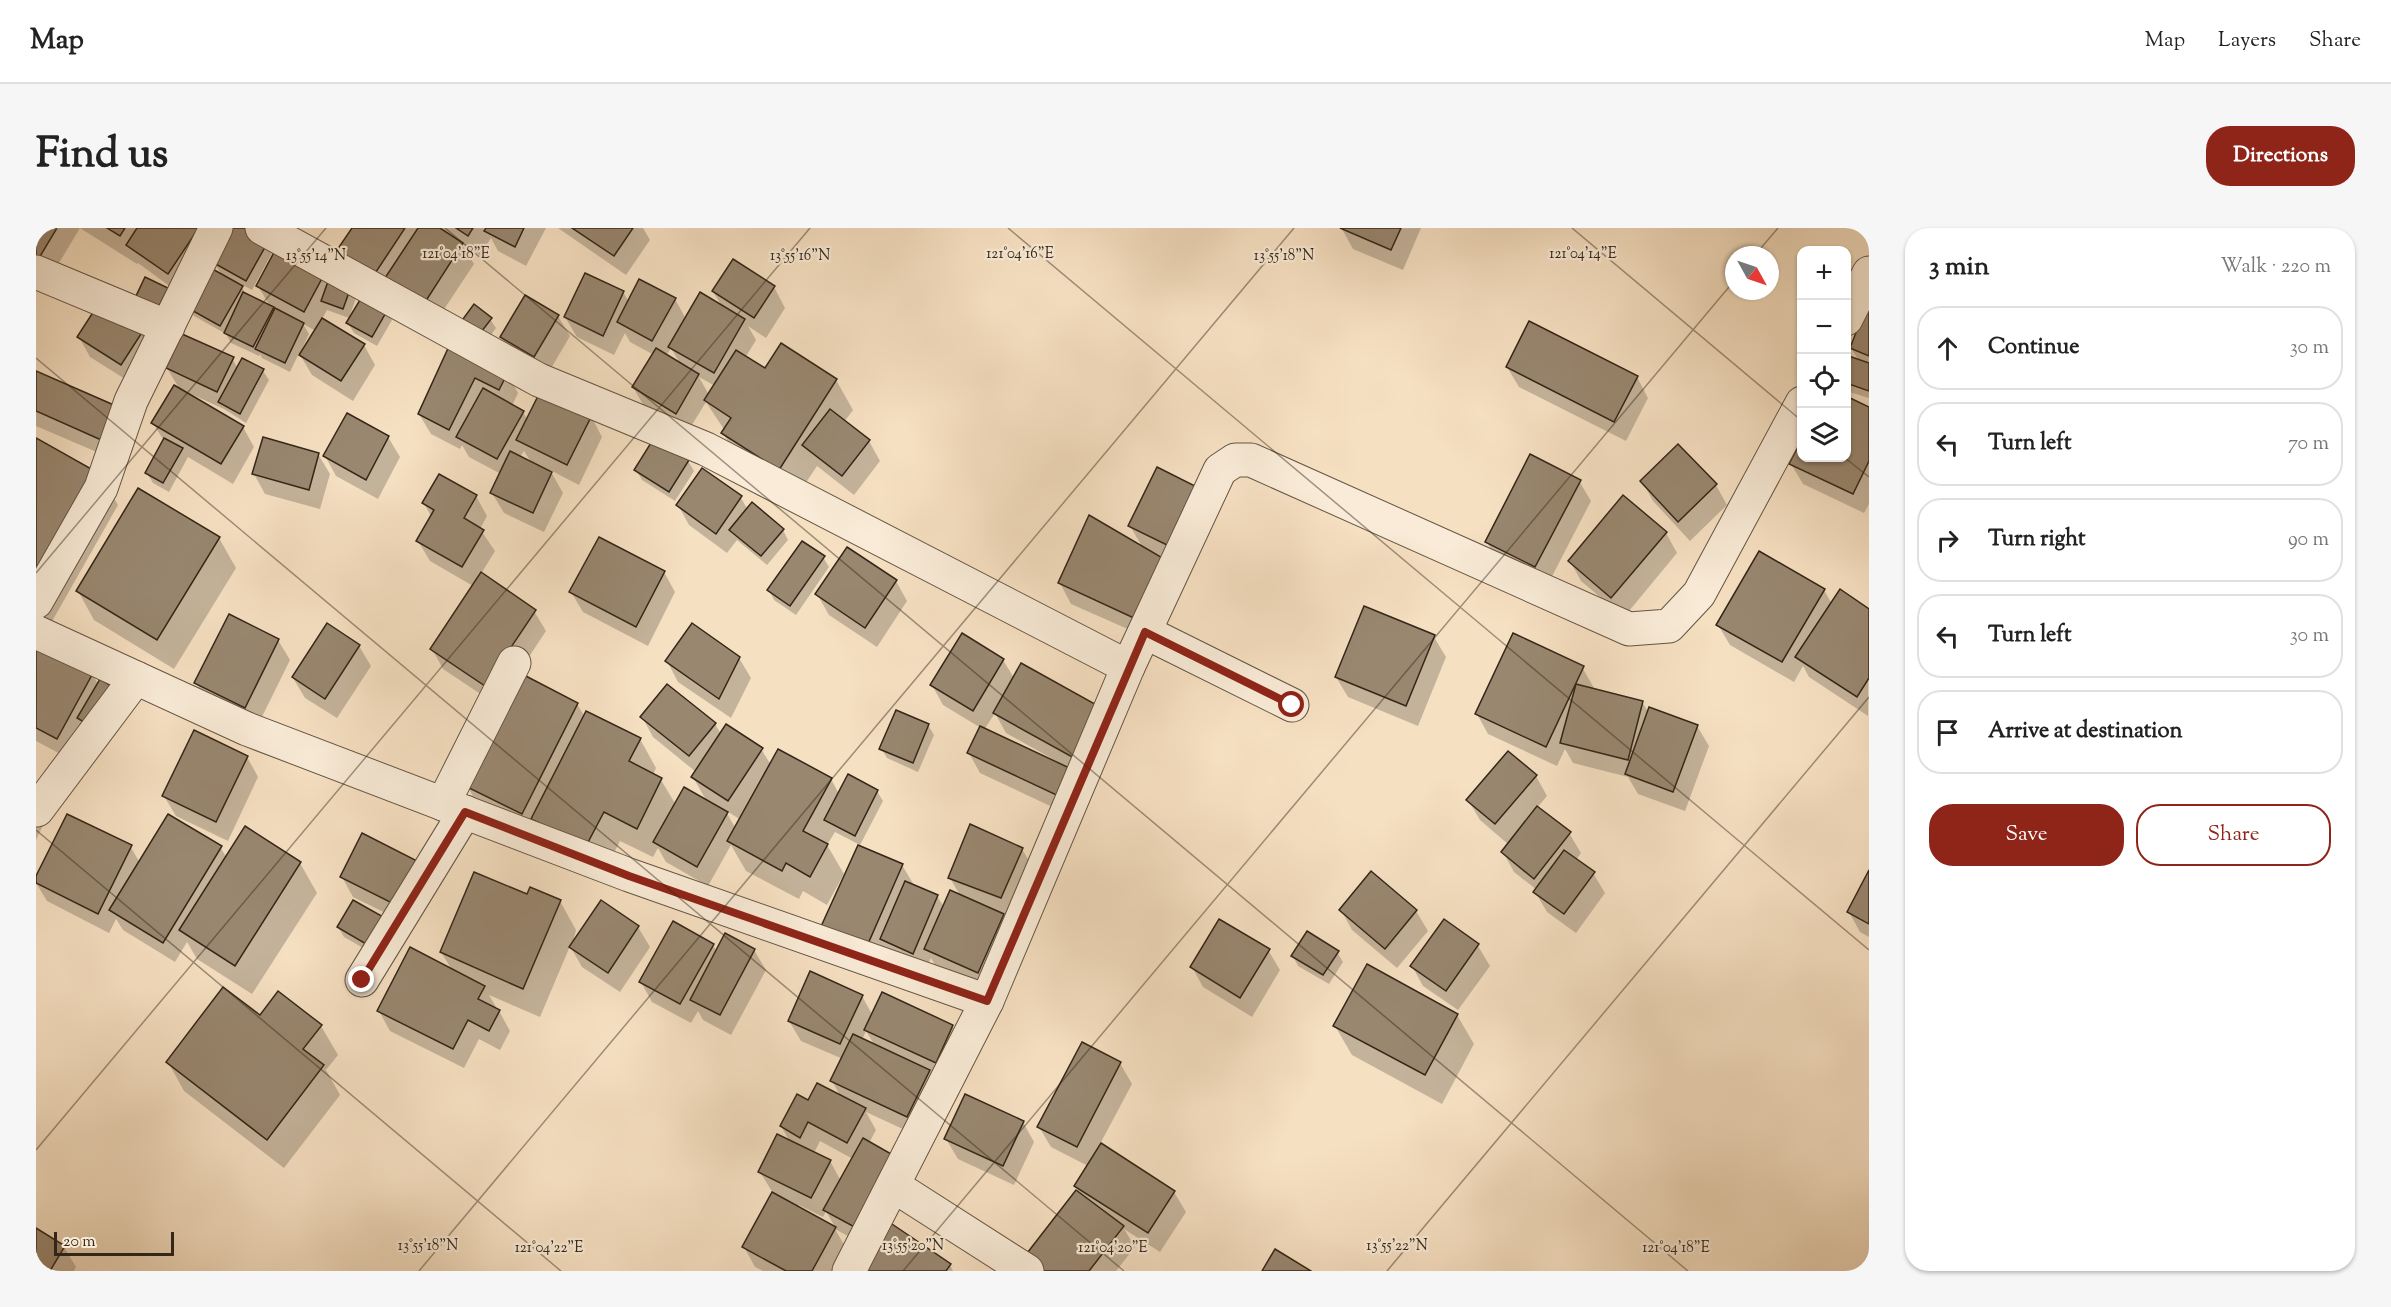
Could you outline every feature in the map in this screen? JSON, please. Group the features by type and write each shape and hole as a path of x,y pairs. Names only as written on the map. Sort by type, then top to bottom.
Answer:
{"street":[{"path":"36,602 101,488 131,400 216,228"},
{"path":"262,228 538,380 706,449 1128,667"},
{"path":"36,272 168,327"},
{"path":"1851,309 1869,273"},
{"path":"849,1271 987,1001 1128,667 1220,470 1235,460 1251,460 1629,629 1669,626 1699,594 1799,408"},
{"path":"36,632 248,729 629,876 987,1001"},
{"path":"1145,632 1292,705"},
{"path":"362,980 454,808 514,663"},
{"path":"37,810 135,678"},
{"path":"894,1186 1027,1271"}],"building":[{"path":"36,228 57,228 36,263"},
{"path":"107,228 125,228 120,236"},
{"path":"137,228 198,229 168,274 126,245"},
{"path":"232,228 246,228 269,240 246,281 212,262"},
{"path":"352,228 405,228 374,275 337,250"},
{"path":"418,228 440,228 463,243 422,307 383,281"},
{"path":"456,228 473,228 468,236"},
{"path":"486,228 524,228 515,247 484,231"},
{"path":"572,228 633,228 614,256"},
{"path":"1340,228 1401,228 1391,250"},
{"path":"279,243 327,269 304,312 256,286"},
{"path":"733,259 775,286 754,318 712,291"},
{"path":"209,267 243,286 220,326 186,307"},
{"path":"585,273 624,291 603,336 564,317"},
{"path":"330,276 352,284 343,309 321,301"},
{"path":"145,277 168,288 158,308 136,296"},
{"path":"639,279 676,298 652,341 617,322"},
{"path":"243,292 274,307 253,347 224,333"},
{"path":"700,292 745,319 714,373 668,347"},
{"path":"363,295 388,309 372,337 346,323"},
{"path":"525,295 559,315 534,357 500,337"},
{"path":"1869,299 1869,356 1851,348"},
{"path":"99,303 143,331 121,365 77,337"},
{"path":"474,304 492,318 478,336 460,323"},
{"path":"275,308 304,323 285,363 255,349"},
{"path":"322,318 365,344 341,381 299,355"},
{"path":"1529,321 1638,376 1614,422 1506,367"},
{"path":"182,334 234,357 217,392 166,368"},
{"path":"781,343 837,379 779,470 721,433 731,418 704,400 736,350 765,368"},
{"path":"450,344 508,372 499,390 475,378 449,430 418,414"},
{"path":"656,348 699,374 676,414 632,387"},
{"path":"1851,357 1869,363 1869,391 1851,385"},
{"path":"242,358 264,369 240,414 218,402"},
{"path":"36,371 123,409 108,443 36,411"},
{"path":"174,385 244,426 221,464 151,423"},
{"path":"483,388 524,411 497,459 456,437"},
{"path":"541,390 592,415 567,465 516,440"},
{"path":"1851,398 1869,407 1869,461 1853,494 1789,464 1797,449 1797,462 1851,462"},
{"path":"830,409 870,440 842,476 802,445"},
{"path":"347,413 389,436 366,480 323,456"},
{"path":"263,437 319,453 309,490 252,474"},
{"path":"36,438 102,475 36,592"},
{"path":"164,438 183,448 163,483 145,473"},
{"path":"654,438 689,460 669,492 634,470"},
{"path":"1678,444 1717,484 1678,522 1640,481"},
{"path":"510,451 552,472 533,513 490,493"},
{"path":"1530,454 1581,480 1535,567 1485,542"},
{"path":"1157,467 1199,488 1171,547 1128,526"},
{"path":"702,468 742,496 716,534 676,505"},
{"path":"439,474 477,495 464,518 484,530 462,567 416,541 434,510 422,503"},
{"path":"138,488 220,537 157,640 76,591"},
{"path":"1623,495 1667,532 1611,598 1568,561"},
{"path":"752,502 784,529 761,556 729,530"},
{"path":"1089,515 1166,560 1136,619 1058,583"},
{"path":"599,537 665,571 636,627 569,592"},
{"path":"802,541 825,556 790,606 767,590"},
{"path":"847,547 897,580 865,628 815,594"},
{"path":"1759,551 1825,589 1782,662 1716,625"},
{"path":"481,572 536,610 485,686 430,649"},
{"path":"1840,589 1869,609 1869,678 1857,697 1795,657"},
{"path":"1364,606 1435,635 1406,706 1335,677"},
{"path":"229,614 279,639 245,708 194,683"},
{"path":"327,623 360,645 325,699 292,677"},
{"path":"692,623 740,657 719,699 665,661"},
{"path":"962,633 1004,659 973,711 930,685"},
{"path":"1513,633 1584,666 1546,747 1475,714"},
{"path":"36,642 93,673 57,739 36,728"},
{"path":"1021,663 1102,708 1074,758 993,713"},
{"path":"522,674 578,703 522,814 465,786"},
{"path":"100,679 118,690 96,729 77,718"},
{"path":"667,684 716,723 689,756 640,717"},
{"path":"1576,684 1643,701 1628,760 1560,743"},
{"path":"1649,707 1698,725 1673,792 1625,774"},
{"path":"896,710 929,724 913,763 879,749"},
{"path":"586,711 641,738 629,761 662,778 637,829 604,812 586,846 531,819"},
{"path":"726,724 763,748 728,801 691,777"},
{"path":"980,726 1078,772 1065,799 967,753"},
{"path":"194,730 248,756 216,822 162,796"},
{"path":"778,749 832,778 803,831 828,844 810,877 786,863 782,871 727,841"},
{"path":"1508,751 1537,775 1495,824 1466,800"},
{"path":"848,774 878,790 855,836 824,820"},
{"path":"684,787 728,812 697,867 653,842"},
{"path":"1537,806 1571,832 1534,879 1501,852"},
{"path":"67,814 132,845 98,914 36,883 36,876"},
{"path":"168,814 222,846 163,943 109,910"},
{"path":"970,824 1023,848 1001,898 948,878"},
{"path":"245,826 301,862 235,966 179,930"},
{"path":"362,833 425,865 402,908 340,877"},
{"path":"858,845 903,864 864,953 818,933"},
{"path":"1564,850 1595,872 1564,914 1533,892"},
{"path":"1869,870 1869,924 1847,912"},
{"path":"1371,871 1417,910 1385,949 1339,910"},
{"path":"474,872 527,894 530,887 561,900 523,989 440,952"},
{"path":"905,881 938,895 913,954 880,939"},
{"path":"950,890 1004,914 978,973 924,949"},
{"path":"353,900 394,923 378,951 337,927"},
{"path":"601,900 639,926 608,973 569,947"},
{"path":"1219,919 1270,949 1240,998 1190,967"},
{"path":"1444,919 1479,944 1446,991 1410,966"},
{"path":"673,921 714,944 680,1004 639,982"},
{"path":"1307,931 1339,951 1323,975 1291,956"},
{"path":"725,933 755,949 720,1015 690,1000"},
{"path":"410,947 485,986 478,999 500,1010 489,1031 468,1020 453,1049 377,1011"},
{"path":"1367,964 1458,1014 1425,1075 1333,1026"},
{"path":"810,971 863,995 840,1044 788,1021"},
{"path":"223,987 260,1015 278,991 322,1025 303,1049 324,1065 267,1140 166,1062"},
{"path":"882,992 953,1025 936,1063 864,1030"},
{"path":"853,1034 930,1070 907,1117 830,1081"},
{"path":"1082,1042 1121,1062 1077,1147 1037,1127"},
{"path":"817,1083 866,1108 847,1143 808,1122 800,1138 780,1126 797,1094 808,1100"},
{"path":"965,1094 1024,1121 1003,1166 944,1139"},
{"path":"777,1134 831,1160 811,1198 758,1172"},
{"path":"863,1138 900,1159 860,1230 823,1210"},
{"path":"1101,1143 1175,1191 1148,1233 1074,1186"},
{"path":"1076,1190 1124,1226 1089,1271 1033,1271 1021,1261"},
{"path":"772,1192 836,1227 812,1271 786,1271 742,1247"},
{"path":"889,1222 951,1264 946,1271 856,1271"},
{"path":"36,1228 65,1246 50,1271 36,1271"},
{"path":"1275,1249 1311,1271 1262,1271"}],"route":[{"path":"362,980 465,812 629,876 987,1001 1128,667 1145,632 1292,705"}]}
